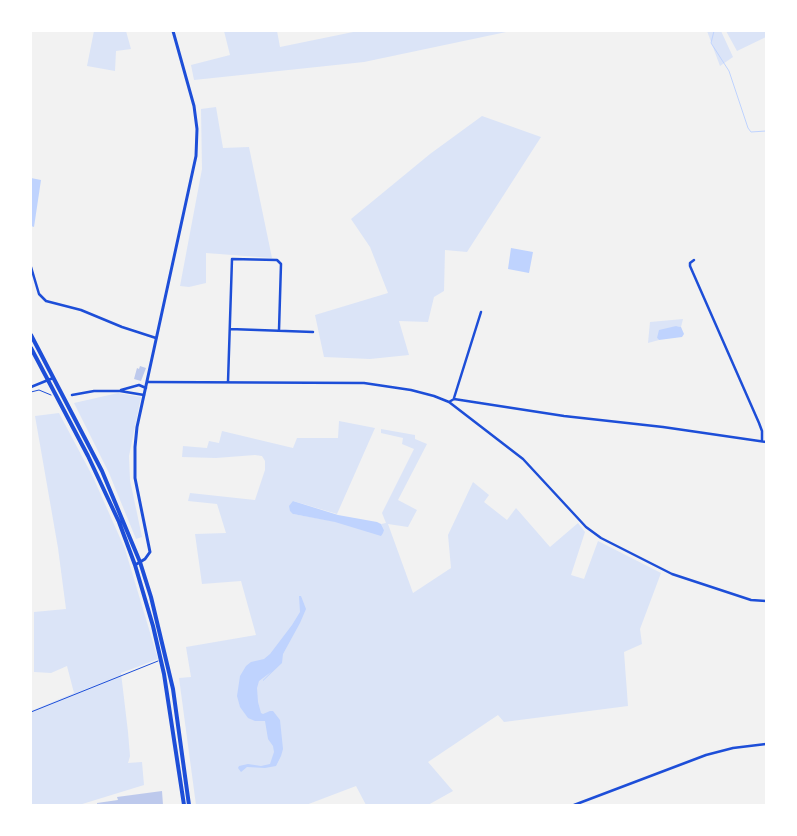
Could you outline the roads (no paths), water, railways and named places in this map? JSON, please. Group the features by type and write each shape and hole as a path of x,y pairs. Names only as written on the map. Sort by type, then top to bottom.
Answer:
{"main road":[{"path":"31,334 102,471 140,562 175,701 189,805"},
{"path":"31,348 104,490 134,565 147,605 164,674 184,805"},
{"path":"147,605 152,604"}],"street":[{"path":"134,565 145,559 150,552 135,478 134,465 137,427 195,168 197,144 194,106 173,31"},
{"path":"228,382 232,259 277,260 281,264 279,330"},
{"path":"454,398 564,416 662,427 764,442 762,431 690,266 690,262 694,260"},
{"path":"31,267 39,294 46,301 80,310 122,327 158,338"},
{"path":"449,402 454,398 481,312"},
{"path":"230,329 313,332"},
{"path":"31,387 53,378"},
{"path":"148,382 364,383 411,390 434,396 449,402 523,459 586,527 601,538 672,574 751,600 766,601"},
{"path":"72,395 94,391 120,390 139,385 146,388"},
{"path":"120,390 144,395"},
{"path":"574,805 706,755 733,748 766,744"}],"water":[{"path":"31,178 41,180 34,227 31,226"},
{"path":"511,248 533,252 529,273 508,269"},
{"path":"676,326 681,327 684,334 682,337 659,340 657,338 659,330"},
{"path":"293,501 338,515 377,522 381,524 384,530 383,533 381,536 335,522 293,514 289,506"},
{"path":"299,596 301,596 306,609 283,654 282,663 263,681 271,672 259,681 257,688 261,713 273,711 280,720 283,749 281,756 276,766 265,768 247,767 241,772 238,768 239,766 270,764 274,752 273,746 268,739 265,721 255,721 248,718 240,707 237,696 240,676 251,662 264,659 270,654 292,625 300,612"}],"waterway":[{"path":"714,31 711,43 729,71 748,128 751,132 766,131"}]}
